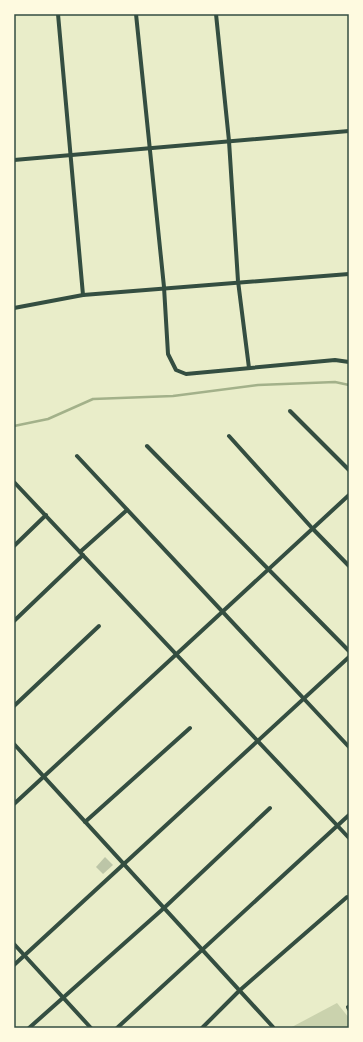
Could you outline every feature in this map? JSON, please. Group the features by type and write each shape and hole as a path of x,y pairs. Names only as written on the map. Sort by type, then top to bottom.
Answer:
{"street":[{"path":"58,14 83,295"},
{"path":"136,14 148,148 164,287 168,354 172,366 176,370 186,374 335,360 349,362"},
{"path":"216,14 229,141 238,282 250,368"},
{"path":"14,160 349,131"},
{"path":"14,308 83,295 164,287 349,274"},
{"path":"290,411 349,470"},
{"path":"229,436 312,528 349,566"},
{"path":"147,446 269,567 349,651"},
{"path":"77,456 349,747"},
{"path":"14,482 349,838"},
{"path":"14,804 222,610 349,495"},
{"path":"14,622 127,510"},
{"path":"14,546 46,515"},
{"path":"14,706 99,626"},
{"path":"14,966 349,657"},
{"path":"85,822 190,728"},
{"path":"14,744 273,1027"},
{"path":"29,1028 164,908 270,808"},
{"path":"117,1028 201,949 349,815"},
{"path":"202,1028 240,991 346,897"},
{"path":"14,944 91,1028"}],"green space":[{"path":"337,1003 349,1018 349,1028 290,1028"}],"building":[{"path":"105,857 113,865 103,874 96,867"}],"waterway":[{"path":"14,426 48,419 93,399 173,396 258,385 335,382 349,385"}]}
